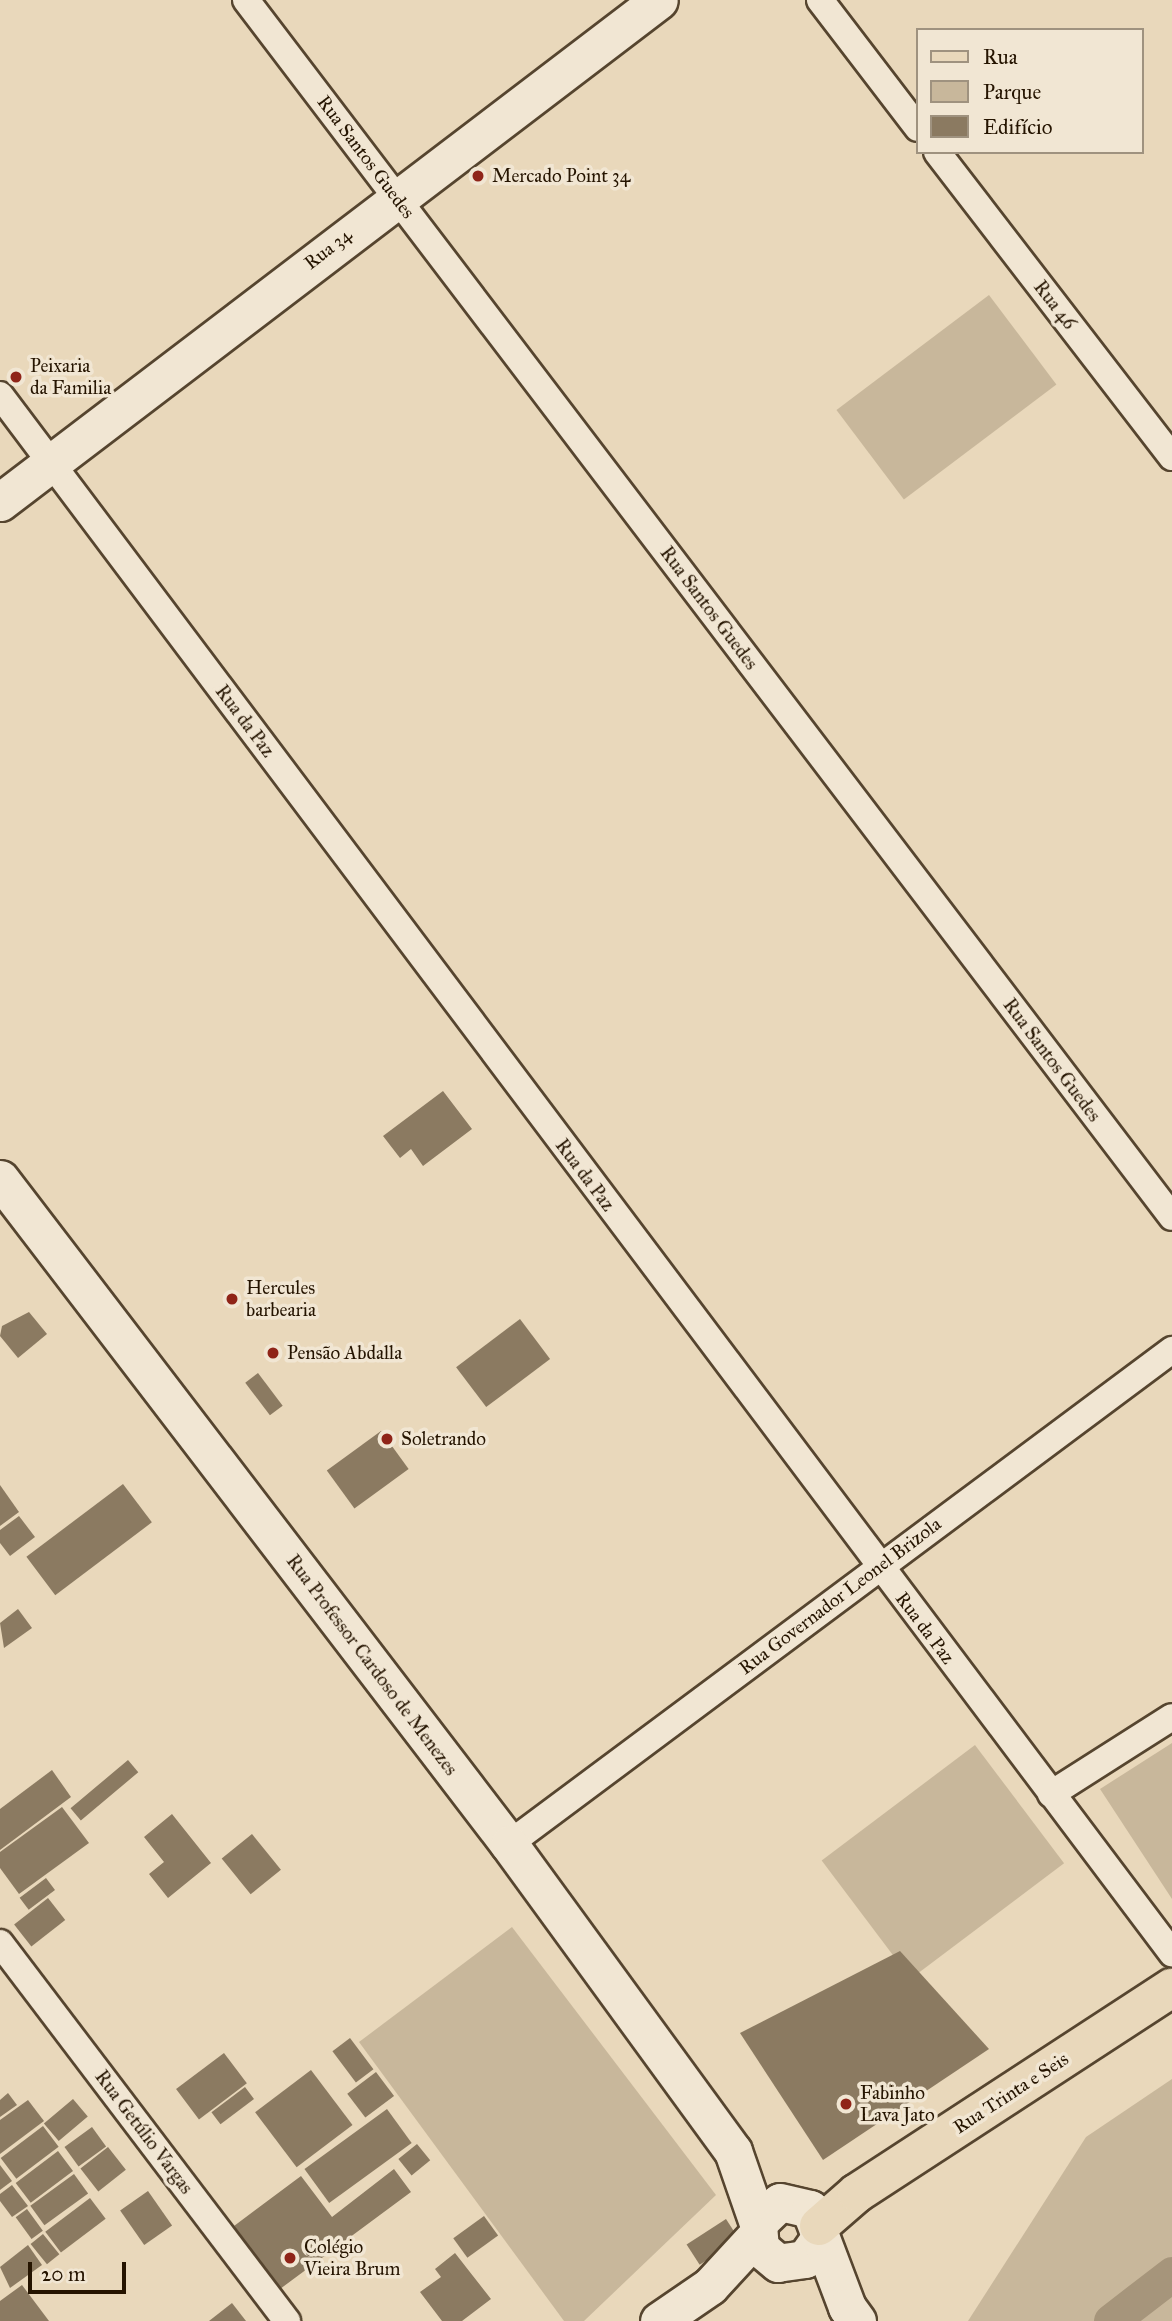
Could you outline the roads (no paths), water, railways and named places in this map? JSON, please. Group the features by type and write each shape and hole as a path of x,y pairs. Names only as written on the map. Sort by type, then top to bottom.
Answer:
{"main road":[{"name":"Rua Trinta e Seis","path":"810,2222 1172,1988"}],"street":[{"name":"Rua Santos Guedes","path":"246,0 1172,1217"},
{"name":"Rua 34","path":"0,502 395,197 659,0"},
{"path":"820,0 916,125"},
{"name":"Rua 46","path":"939,154 1172,457"},
{"name":"Rua da Paz","path":"0,394 878,1567 1172,1953"},
{"name":"Rua Professor Cardoso de Menezes","path":"0,1178 509,1844 736,2156 810,2222 852,2314"},
{"name":"Rua Governador Leonel Brizola","path":"509,1844 1172,1350"},
{"path":"1051,1794 1172,1717"},
{"name":"Rua Getúlio Vargas","path":"0,1943 288,2321"},
{"name":"Rua Professor Cardoso de Menezes","path":"736,2156 768,2246 852,2314"},
{"path":"659,2321 710,2286 740,2281 768,2246 769,2208 810,2222 805,2259 768,2246"}],"waterway":[{"path":"1111,2321 1172,2274"}],"place":[{"name":"Mercado Point 34","path":"478,176"},
{"name":"Peixaria da Familia","path":"16,377"},
{"name":"Hercules barbearia","path":"232,1299"},
{"name":"Pensão Abdalla","path":"273,1353"},
{"name":"Soletrando","path":"387,1439"},
{"name":"Fabinho Lava Jato","path":"846,2104"},
{"name":"Colégio Vieira Brum","path":"290,2258"}]}
